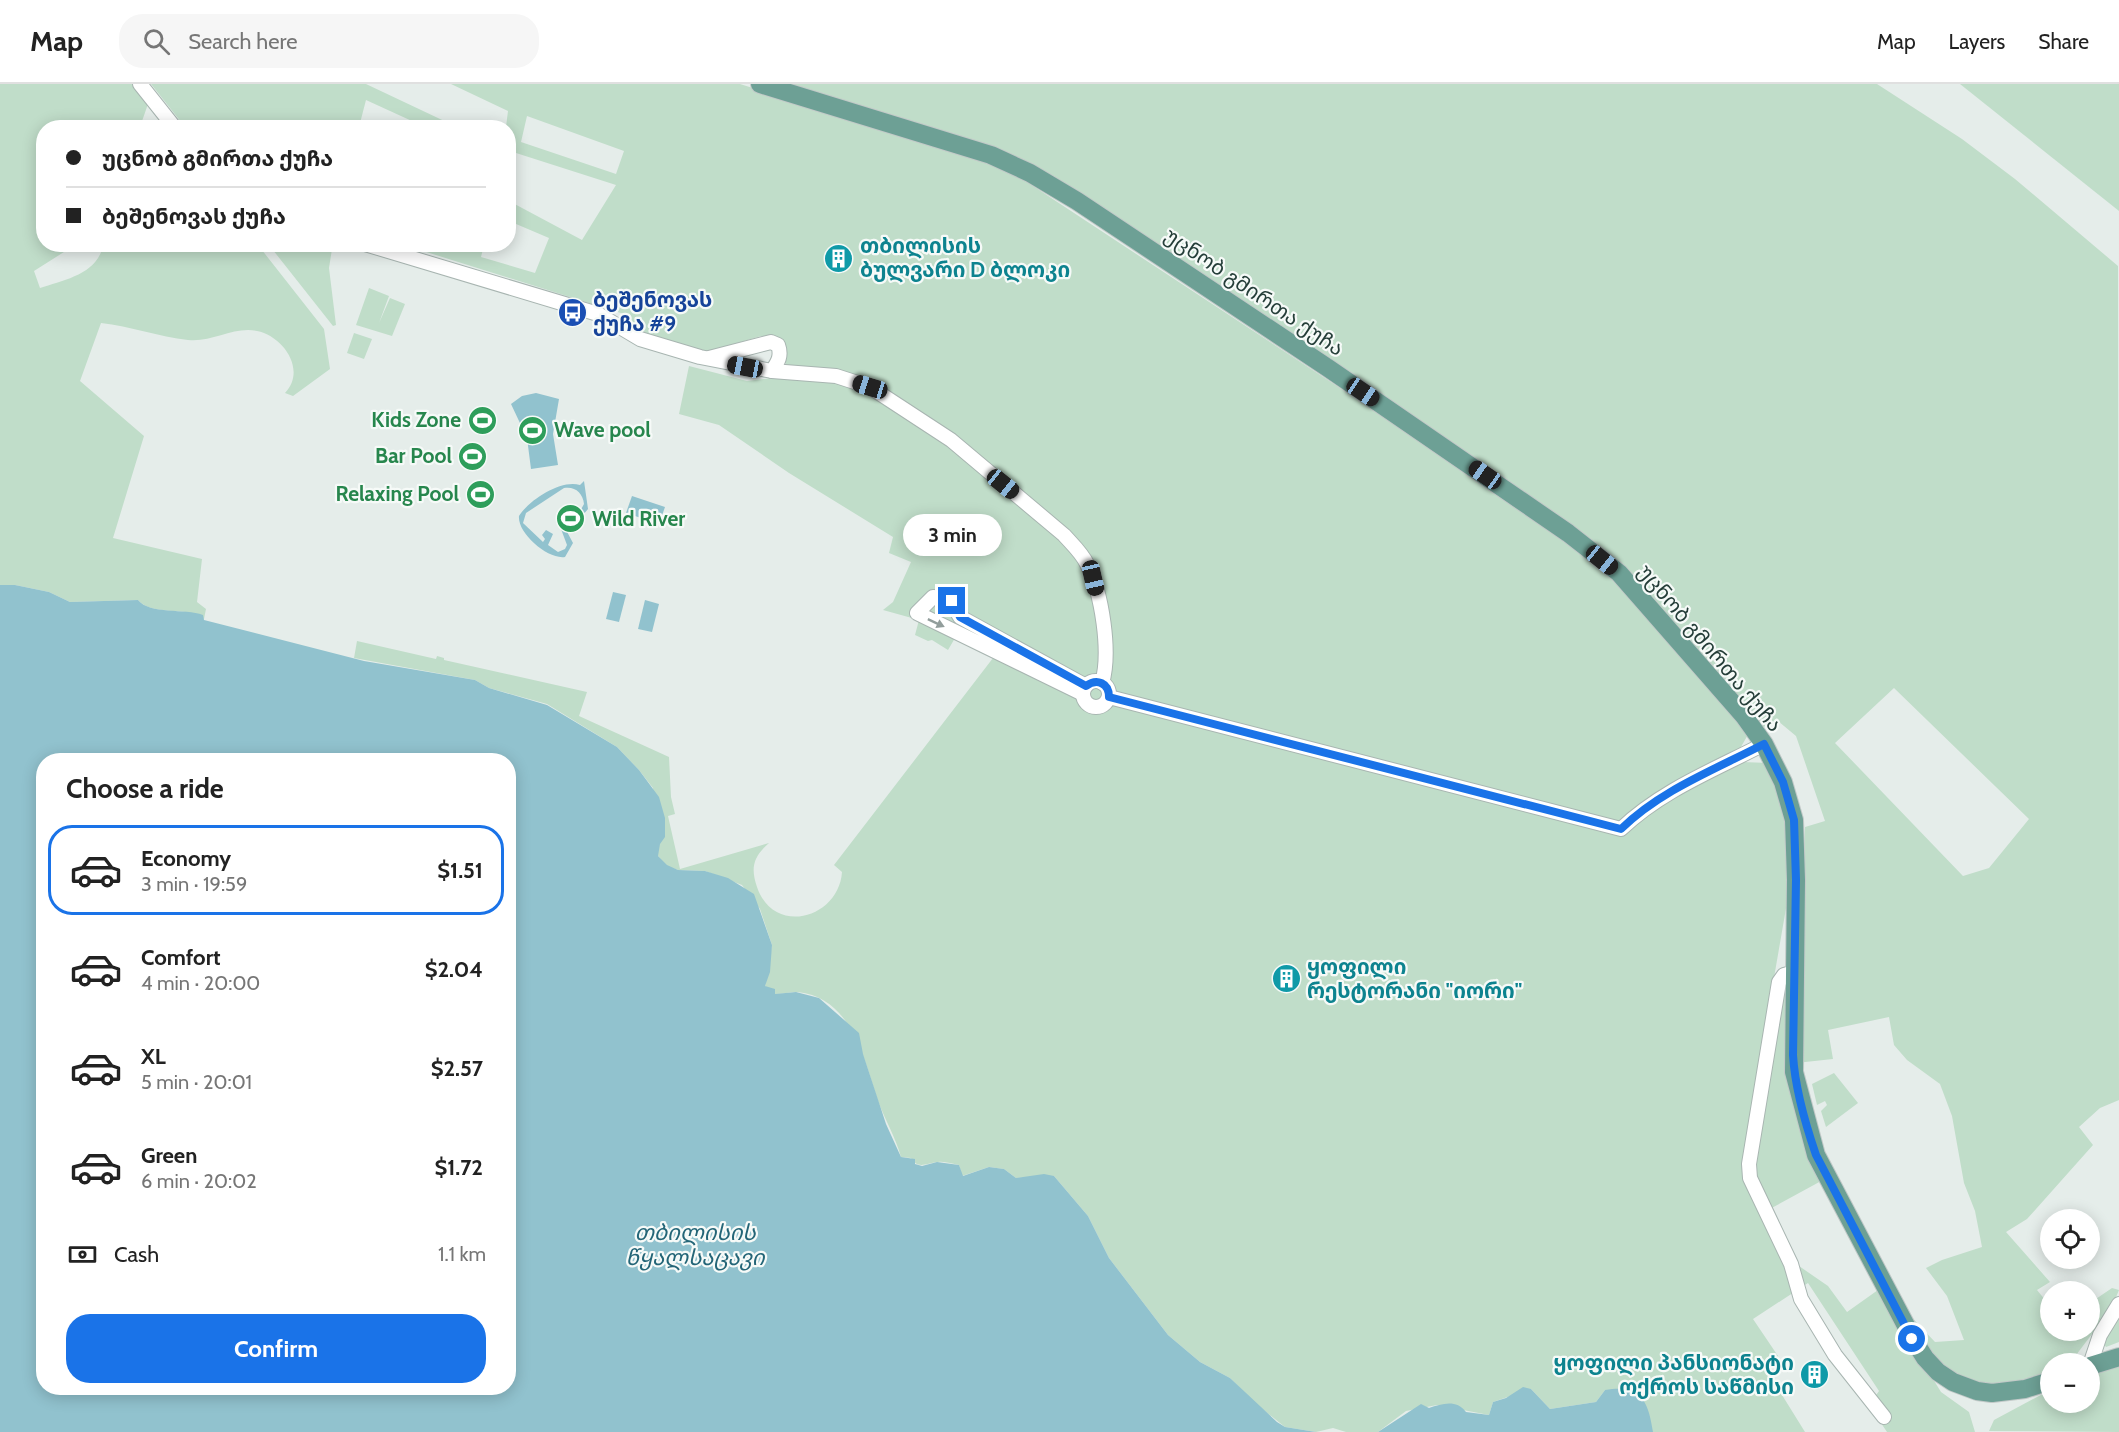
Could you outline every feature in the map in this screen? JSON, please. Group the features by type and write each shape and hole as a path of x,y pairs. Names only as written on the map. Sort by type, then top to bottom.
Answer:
{"main road":[{"name":"უცნობ გმირთა ქუჩა","path":"760,84 991,155 1030,174 1077,201 1469,464 1611,567 1744,716 1764,744 1783,782 1794,820 1794,1072 1808,1130 1832,1186 1912,1339 1925,1358 1938,1371 1953,1382 1977,1391 2007,1393 2040,1384"},
{"path":"2100,1360 2119,1350"},
{"path":"2100,1362 2119,1357"}],"street":[{"path":"140,84 169,120"},
{"path":"392,252 598,314 640,339 706,359 772,371 836,376 870,387 951,440 1064,535 1087,562 1093,578 1106,650 1107,666 1102,683"},
{"path":"706,359 771,342 778,345 780,352 772,371"},
{"path":"933,597 949,598 960,617 1084,690 917,613 933,597"},
{"path":"1094,681 1102,683 1108,689 1109,697 1105,704 1093,707 1086,703 1084,690 1094,681"},
{"path":"1109,697 1621,829 1641,809 1675,788 1764,744"},
{"path":"1794,972 1784,975 1779,982 1753,1142 1750,1178 1791,1264 1801,1299 1835,1355 1884,1417"},
{"path":"2096,1353 2100,1335 2119,1304"}],"green space":[{"path":"0,84 133,84 149,101 142,120 36,120 36,252 64,252 34,271 40,288 79,274 94,263 101,252 264,252 324,329 330,369 293,396 285,393 294,374 289,355 267,334 248,330 205,339 188,340 101,323 80,381 144,436 113,538 202,559 197,602 206,609 204,619 188,613 152,608 138,600 70,602 49,592 15,585 0,585"},
{"path":"151,84 366,84 442,120 410,120 366,100 361,120 179,120"},
{"path":"451,84 740,84 1001,165 1536,517 1615,578 1749,733 1738,752 1742,762 1769,763 1786,810 1789,891 1767,1018 1783,991 1788,994 1823,1180 1768,1210 1799,1266 1828,1286 1847,1312 1878,1290 1941,1392 1969,1412 1975,1432 1887,1432 1869,1405 1879,1391 1808,1283 1753,1319 1778,1356 1764,1366 1805,1432 1639,1432 1605,1390 1596,1402 1550,1409 1531,1389 1493,1402 1489,1415 1437,1405 1406,1411 1378,1432 1346,1432 1333,1428 1316,1432 1285,1427 1256,1404 1230,1378 1200,1362 1168,1335 1109,1258 1088,1216 1054,1176 1016,1178 1004,1169 989,1167 962,1176 959,1165 941,1162 920,1165 911,1158 901,1157 878,1101 861,1050 843,1018 831,1006 816,997 798,992 775,994 765,986 772,945 760,909 742,885 705,871 678,870 666,866 658,856 653,788 617,747 547,704 489,688 475,680 354,658 357,641 436,659 437,656 444,660 587,692 579,716 669,757 671,797 675,814 668,816 680,869 769,843 755,862 754,874 757,887 765,903 777,912 791,916 805,916 830,901 838,888 842,872 834,865 993,658 955,638 948,650 932,640 928,641 915,635 919,620 883,610 893,602 911,562 889,553 893,537 789,473 719,425 679,414 689,366 747,381 779,377 786,365 784,346 768,336 761,336 711,351 700,350 636,331 624,314 426,252 482,252 481,257 535,273 549,238 516,224 516,205 582,240 616,185 516,153 516,120 507,120 508,111","holes":["527,116 624,151 616,174 521,142"]},
{"path":"787,84 1877,84 1962,139 2015,179 2118,266 2119,1100 2100,1108 2079,1127 2093,1145 2027,1219 2006,1232 2049,1281 2040,1281 2040,1288 2037,1290 2040,1294 2040,1341 2087,1341 2078,1353 2040,1353 2040,1377 2017,1384 1985,1385 1955,1374 1941,1364 1924,1346 1902,1307 1935,1342 1964,1340 1947,1296 1926,1268 1942,1260 1982,1247 1975,1211 1964,1183 1952,1116 1940,1084 1907,1060 1894,1045 1889,1017 1828,1030 1833,1059 1796,1063 1805,827 1825,821 1796,736 1778,721 1761,728 1624,568 1531,496 1258,317 1036,166 991,148","holes":["1894,688 2029,819 1989,868 1963,876 1835,743"]},
{"path":"1960,84 2119,84 2119,211"},
{"path":"275,252 332,252 329,268 336,325 333,326"},
{"path":"369,288 389,296 379,323 390,298 405,304 392,336 356,325"},
{"path":"354,333 372,339 364,359 347,353"},
{"path":"1834,1073 1858,1103 1826,1127 1821,1111 1827,1105 1825,1101 1817,1105 1812,1084"},
{"path":"2112,1288 2119,1290 2111,1309 2100,1323 2100,1296"},
{"path":"2119,1312 2119,1342 2106,1347 2103,1343"},
{"path":"2119,1367 2119,1432 1989,1431 1994,1420 2040,1395 2040,1413 2100,1413 2100,1372"}],"water":[{"name":"Wave pool","path":"536,393 559,399 553,434 558,465 531,469 527,438 511,404 522,396"},
{"name":"Wild River","path":"584,481 588,509 565,528 573,543 565,557 558,557 542,550 523,530 519,516 546,492 564,485 580,485","holes":["564,488 578,491 584,504 579,513 563,521 561,529 567,545 565,549 558,552 548,545 553,534 546,530 542,535 545,539 543,542 523,523 526,513"]},
{"path":"632,496 665,507 659,524 626,513"},
{"name":"თბილისის წყალსაცავი","path":"0,585 15,585 49,592 70,602 138,600 151,608 196,613 203,615 204,620 364,661 475,680 489,688 547,705 617,747 639,770 659,797 665,818 665,837 660,844 658,856 667,865 678,870 705,871 728,878 754,894 772,945 770,972 765,986 775,989 775,994 796,992 819,998 859,1033 863,1054 886,1124 901,1157 915,1159 915,1164 922,1166 937,1162 959,1165 963,1176 989,1167 1004,1169 1016,1178 1044,1174 1054,1176 1088,1216 1109,1258 1168,1335 1200,1362 1230,1378 1277,1422 1285,1427 1316,1432 0,1432"},
{"path":"613,592 626,595 619,622 606,619"},
{"path":"645,600 659,604 652,632 638,629"},
{"path":"1523,1387 1531,1389 1550,1409 1596,1402 1605,1390 1635,1392 1645,1403 1653,1432 1378,1432 1421,1404 1429,1408 1453,1404 1466,1412 1489,1415 1493,1402 1506,1398"}],"waterway":[{"path":"1639,1397 1642,1387"}],"place":[{"name":"თბილისის ბულვარი D ბლოკი","path":"839,258"},
{"name":"ბეშენოვას ქუჩა #9","path":"572,312"},
{"name":"Kids Zone","path":"482,420"},
{"name":"Wave pool","path":"533,430"},
{"name":"Bar Pool","path":"473,456"},
{"name":"Relaxing Pool","path":"480,494"},
{"name":"Wild River","path":"571,519"},
{"name":"ყოფილი რესტორანი \"იორი\"","path":"1286,979"},
{"name":"ყოფილი პანსიონატი ოქროს საწმისი","path":"1815,1375"}],"route":[{"path":"952,601 960,617 1086,686 1094,681 1106,685 1109,697 1267,737 1342,759 1621,829 1641,809 1675,788 1764,744 1783,782 1794,820 1796,880 1793,1055 1794,1072 1808,1130 1816,1155 1912,1339"}]}
